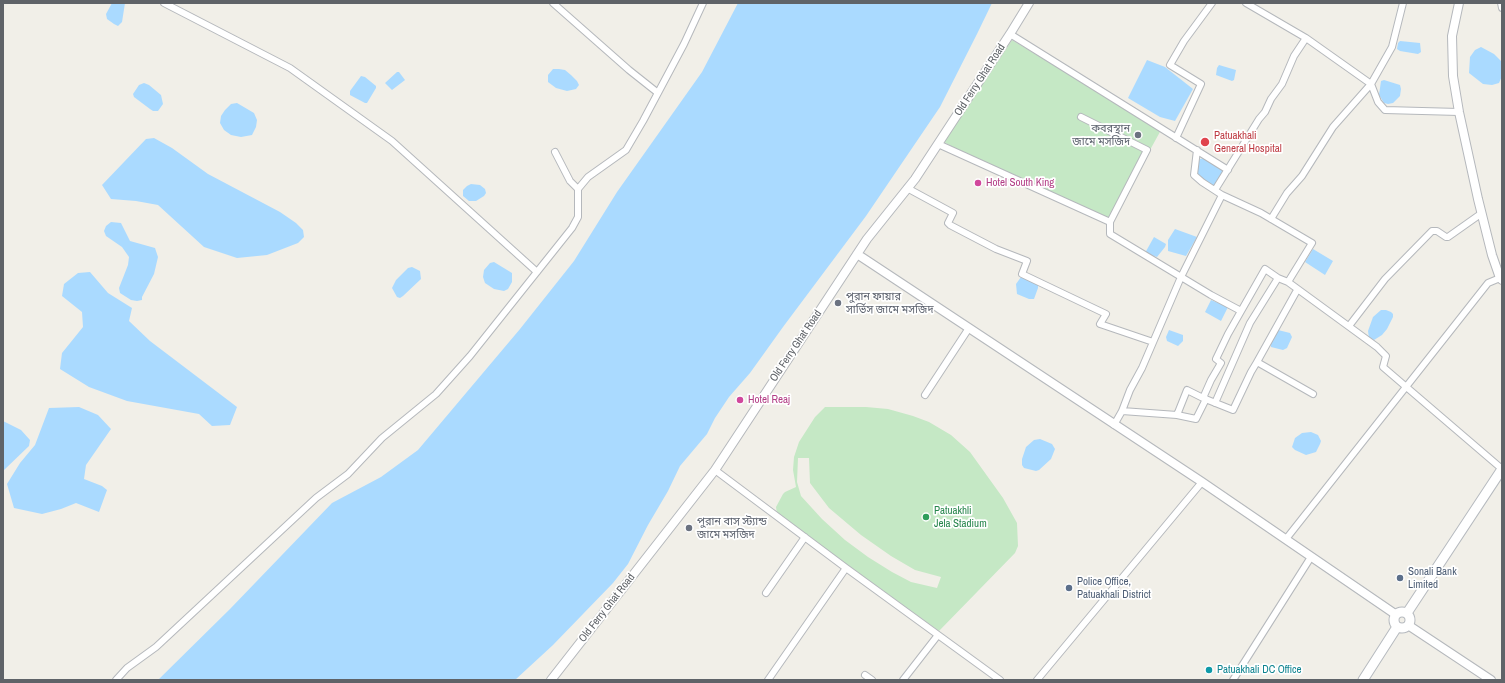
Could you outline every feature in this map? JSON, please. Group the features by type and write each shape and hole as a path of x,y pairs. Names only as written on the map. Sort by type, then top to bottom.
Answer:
{"main road":[{"path":"1407,613 1502,469"},
{"path":"1403,611 1407,613 1410,617 1408,625 1401,629 1397,627 1393,619 1395,614 1403,611"},
{"path":"1363,680 1397,627"}],"street":[{"path":"164,3 290,68 392,141 537,272"},
{"path":"552,3 629,70 658,93"},
{"path":"116,680 127,668 156,647 316,498 348,474 382,438 436,394 488,334 572,228 578,217 578,189 588,177 626,150 684,44 703,3"},
{"name":"Old Ferry Ghat Road","path":"551,680 715,470 867,239 907,188 938,144 1029,3"},
{"path":"1176,138 1192,107 1201,84 1170,65 1187,36 1212,3"},
{"path":"1246,3 1306,38 1371,84 1378,102 1385,110 1459,112"},
{"path":"1271,219 1287,194 1302,176 1333,127 1371,84 1392,47 1403,3"},
{"path":"1286,539 1488,283 1501,279 1482,213 1459,112 1453,76 1452,36 1459,3"},
{"path":"1501,3 1502,8"},
{"path":"1010,34 1228,170"},
{"path":"1215,190 1259,119 1265,112 1271,99 1282,84 1294,56 1306,38"},
{"path":"1082,117 1147,150 1127,186 1110,222 1110,234 1241,312"},
{"path":"938,144 1110,222"},
{"path":"1197,150 1194,175 1202,182 1222,195 1271,219 1312,243 1288,282"},
{"path":"555,152 570,181 578,189"},
{"path":"907,188 953,213 948,223 950,226 996,249 1027,261 1022,274 1106,314 1100,324 1153,342"},
{"path":"1114,425 1142,368 1181,276 1222,195"},
{"path":"1349,326 1385,279 1432,230 1437,231 1448,238 1482,213"},
{"path":"857,254 1202,482 1395,614"},
{"path":"1122,410 1177,415 1196,419 1211,380 1221,363 1216,359 1265,269 1278,278 1288,282 1385,354 1386,356 1383,367 1502,469"},
{"path":"1215,403 1250,323 1278,278"},
{"path":"1177,415 1187,390 1204,399 1233,410 1251,372 1296,292"},
{"path":"925,395 969,328"},
{"path":"1257,362 1313,394"},
{"path":"715,470 1000,680"},
{"path":"1037,680 1202,482"},
{"path":"766,593 805,537"},
{"path":"1234,680 1311,557"},
{"path":"768,680 846,568"},
{"path":"1408,625 1491,680"},
{"path":"903,680 938,635"},
{"path":"865,675 872,680"}],"green space":[{"path":"1012,40 1161,130 1111,221 1031,182 962,152 944,142"},
{"name":"Patuakhli Jela Stadium","path":"825,407 866,407 888,409 929,422 951,435 970,452 1003,498 1017,523 1018,546 1015,553 939,631 777,514 776,507 783,494 796,487 793,470 794,457 799,442 815,417","holes":["798,458 809,458 810,483 829,508 861,535 891,556 915,570 941,577 937,588 911,582 892,572 845,540 822,519 801,496 797,482"]}],"water":[{"path":"112,3 125,3 122,22 118,26 107,19 106,14"},
{"path":"738,3 992,3 940,107 866,216 750,373 729,397 715,418 707,434 680,466 628,564 613,583 553,645 515,680 158,680 230,609 332,503 381,477 418,450 520,329 574,261 617,192 702,72"},
{"path":"1400,41 1420,43 1421,52 1418,54 1400,51 1397,49"},
{"path":"1481,47 1494,54 1502,62 1502,76 1499,83 1492,85 1483,84 1469,73 1470,57 1475,50"},
{"path":"1147,60 1165,67 1193,89 1175,121 1160,117 1128,98"},
{"path":"1219,65 1236,70 1234,80 1232,81 1216,75"},
{"path":"553,69 565,70 577,81 579,85 576,89 567,91 556,88 548,82 548,75"},
{"path":"397,72 399,72 405,80 392,90 385,83"},
{"path":"361,76 365,77 376,86 367,103 350,95 350,91"},
{"path":"1384,80 1400,85 1400,96 1393,103 1384,103 1379,95 1381,81"},
{"path":"144,83 149,85 161,95 163,104 158,111 153,111 134,97 133,94 139,85"},
{"path":"237,103 254,113 257,120 256,127 252,135 241,137 231,135 224,130 220,123 221,116 225,110 231,104"},
{"path":"154,138 172,148 208,174 280,212 303,230 304,237 298,243 267,255 237,258 204,247 158,205 111,199 102,185 146,139"},
{"path":"1204,158 1224,170 1215,186 1203,181 1196,173 1197,164 1200,159"},
{"path":"471,184 480,185 485,189 486,193 484,196 476,201 469,201 463,196 463,190"},
{"path":"111,222 121,223 130,241 155,248 158,257 154,274 142,297 142,300 131,300 120,293 119,288 128,265 129,257 122,247 106,236 104,231 106,226"},
{"path":"1175,229 1197,237 1186,256 1168,251 1168,240"},
{"path":"1154,237 1166,244 1157,257 1145,253"},
{"path":"1313,249 1333,261 1325,275 1305,262"},
{"path":"494,262 512,273 512,282 508,289 504,291 494,289 485,283 483,277 484,270 490,263"},
{"path":"412,267 420,271 421,279 403,296 400,298 397,297 392,288 396,280 408,268"},
{"path":"90,272 108,293 132,308 129,321 150,341 237,407 230,425 212,426 199,414 127,401 89,387 60,369 62,353 83,327 82,312 62,296 64,284 78,273"},
{"path":"1021,277 1038,284 1034,299 1029,299 1017,294 1016,284"},
{"path":"1211,300 1228,307 1221,321 1205,312"},
{"path":"1381,310 1391,312 1393,317 1387,329 1382,335 1374,340 1369,338 1368,331 1373,317"},
{"path":"1169,330 1183,335 1183,341 1178,346 1167,341 1166,337"},
{"path":"1278,330 1290,333 1292,337 1287,348 1283,350 1271,347 1271,341"},
{"path":"79,407 98,415 111,429 86,465 84,479 102,486 107,490 99,512 76,503 42,514 14,508 7,484 20,463 35,445 49,408"},
{"path":"3,421 21,430 30,440 29,446 3,471"},
{"path":"1311,432 1318,435 1321,441 1316,452 1306,455 1292,447 1295,438 1302,433"},
{"path":"1040,439 1052,444 1055,449 1051,459 1036,471 1024,468 1022,465 1022,459 1026,447 1034,440"}],"place":[{"name":"কবরস্থান জামে মসজিদ","path":"1138,135"},
{"name":"Patuakhali General Hospital","path":"1205,142"},
{"name":"Hotel South King","path":"978,183"},
{"name":"পুরান ফায়ার সার্ভিস জামে মসজিদ","path":"838,303"},
{"name":"Hotel Reaj","path":"740,400"},
{"name":"Patuakhli Jela Stadium","path":"926,517"},
{"name":"পুরান বাস স্ট্যান্ড জামে মসজিদ","path":"689,528"},
{"name":"Sonali Bank Limited","path":"1400,578"},
{"name":"Police Office, Patuakhali District","path":"1069,588"},
{"name":"Patuakhali DC Office","path":"1209,670"}]}
